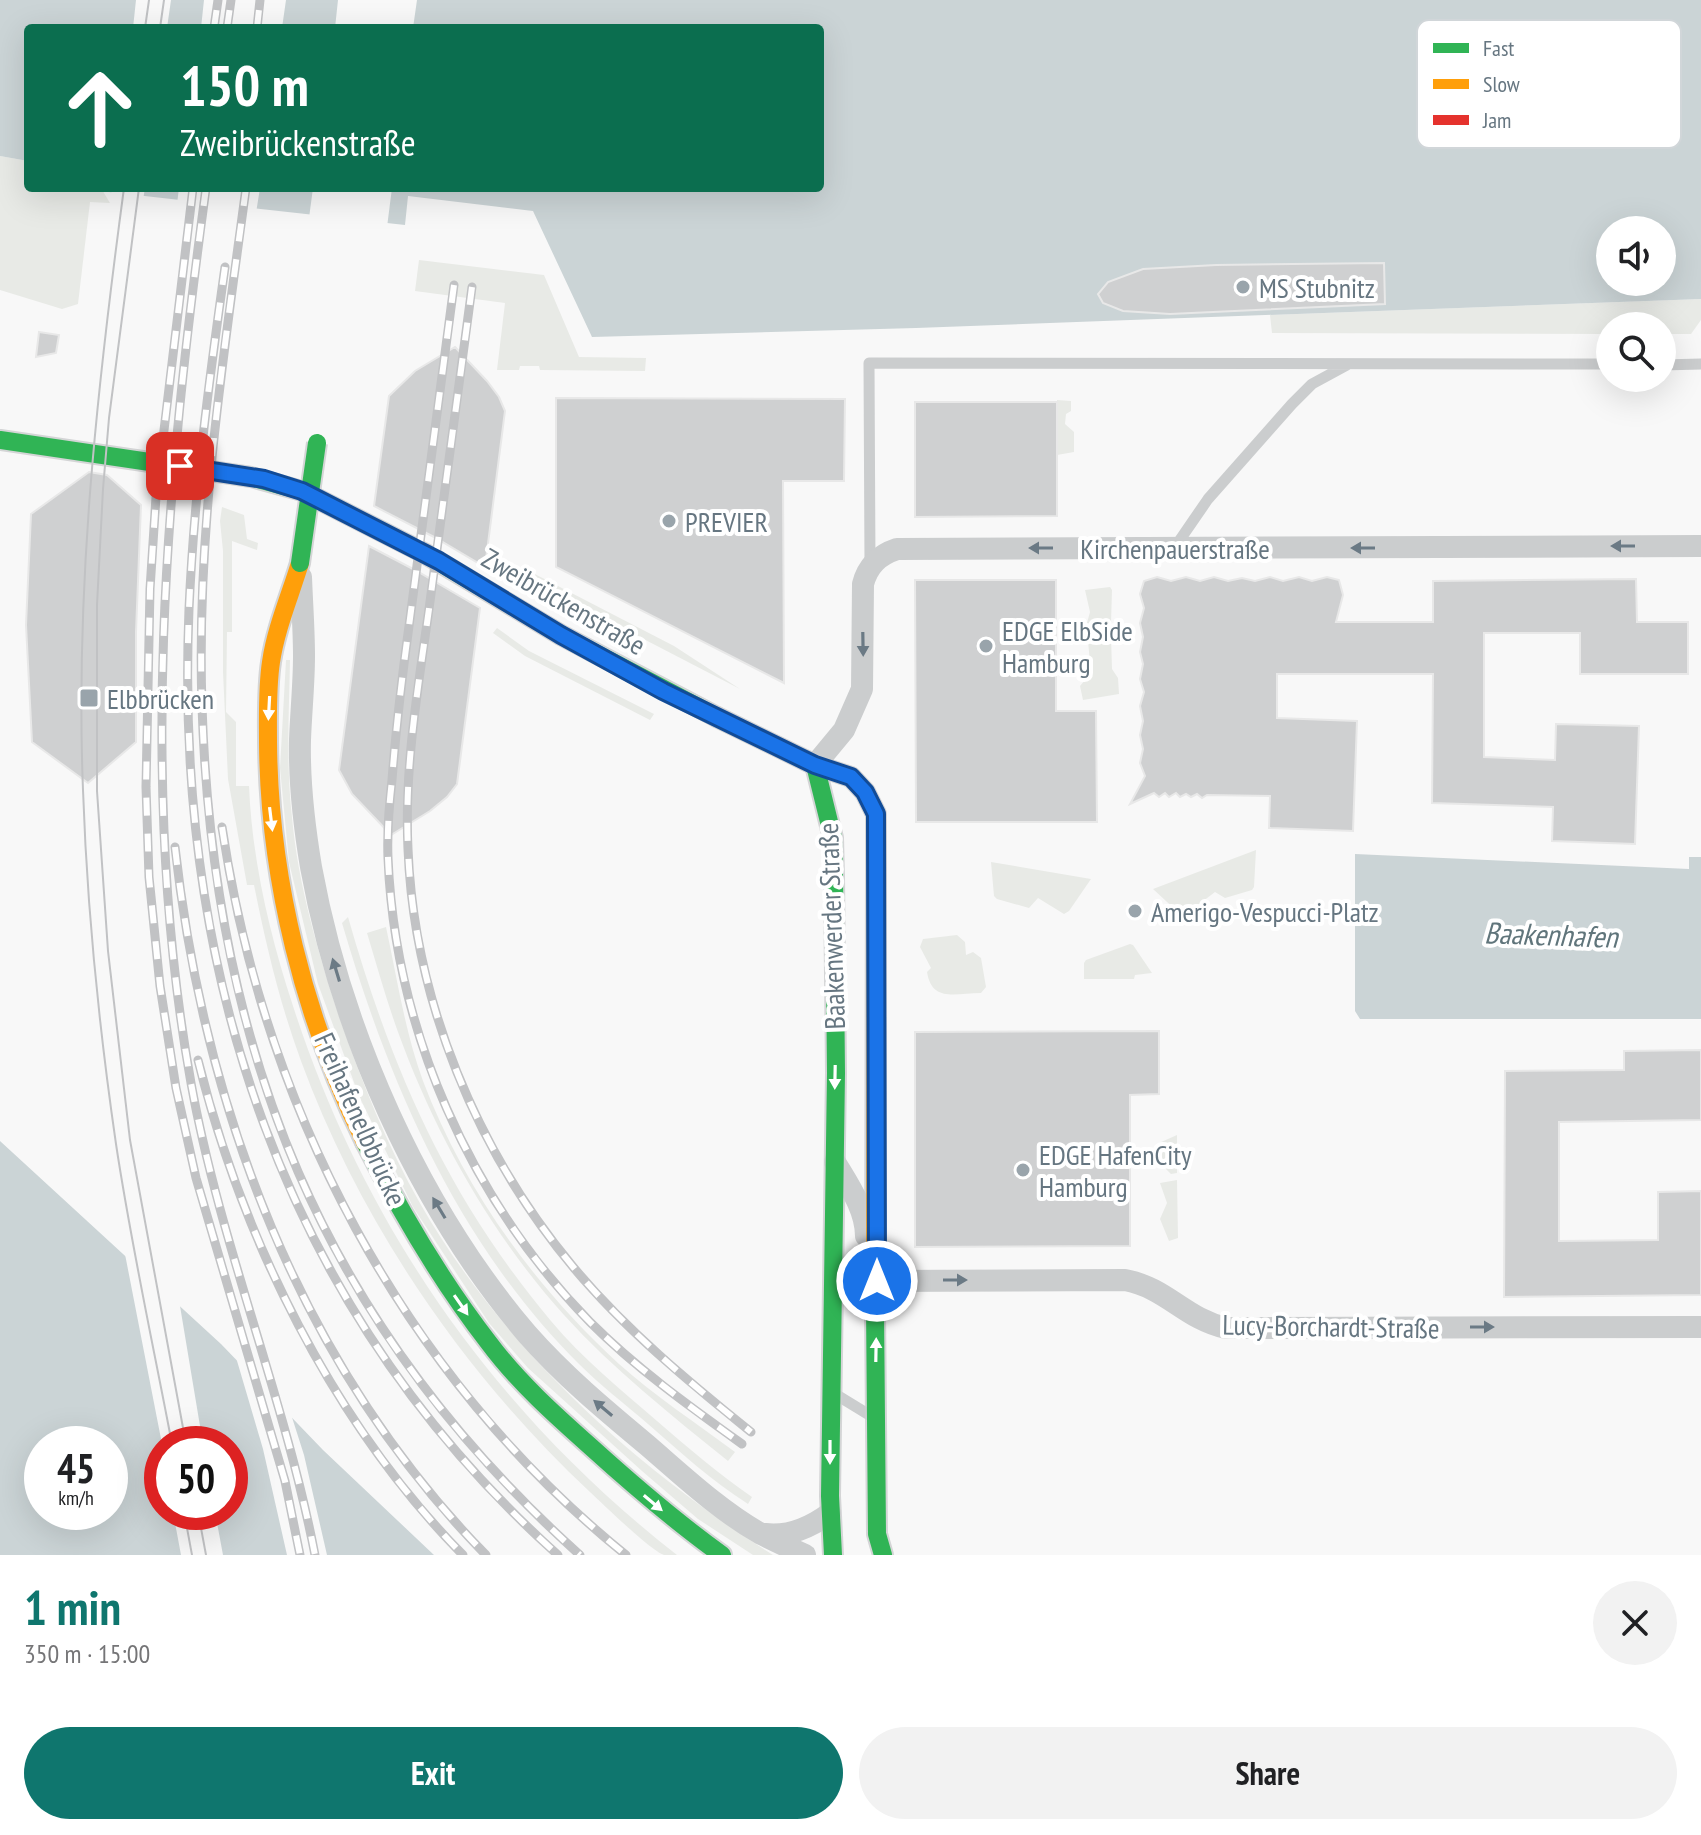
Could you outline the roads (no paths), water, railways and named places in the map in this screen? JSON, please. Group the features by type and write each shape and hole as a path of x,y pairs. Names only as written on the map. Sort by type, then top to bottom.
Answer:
{"main road":[{"name":"Zweibrückenstraße","path":"0,440 234,474 284,484 302,491 424,553 640,679 815,765"},
{"name":"Freihafenelbbrücke","path":"317,443 300,563 272,655 267,786 288,920 311,1002 347,1100 399,1207 455,1298 488,1343 532,1394 653,1503 722,1555"},
{"name":"Baakenwerder Straße","path":"815,765 833,838 836,1059 830,1513 833,1555"},
{"name":"Baakenwerder Straße","path":"815,765 851,777 865,792 876,814 877,1548"}],"street":[{"name":"Kirchenpauerstraße","path":"870,567 877,558 897,549 1701,546"},
{"name":"Freihafenelbbrücke","path":"300,563 304,657 300,742 302,792 311,866 331,955 350,1015 401,1136 436,1204 484,1278 528,1334 577,1386 703,1493 760,1533 805,1555"},
{"path":"815,765 844,730 862,689 863,584 870,567"},
{"name":"Baakenwerder Straße","path":"833,1159 854,1194 866,1223 867,1275 870,1280 877,1281"},
{"name":"Lucy-Borchardt-Straße","path":"877,1281 1125,1280 1147,1285 1205,1323 1226,1328 1701,1327"},
{"path":"760,1533 783,1534 808,1527 830,1513"}],"lane":[{"path":"870,567 869,363 1596,364"},
{"path":"1175,547 1208,499 1297,398 1312,384 1352,363"},
{"path":"1676,365 1701,364"},
{"path":"831,1391 875,1418"}],"water":[{"path":"0,0 1701,0 1701,299 592,337 533,211 408,196 405,225 109,192 824,192 824,24 24,24 24,160 0,156"},
{"name":"Baakenhafen","path":"1355,854 1689,869 1689,857 1701,857 1701,1019 1360,1019 1355,1011"},
{"path":"0,1141 221,1344 323,1450 434,1555 0,1555"}],"tram line":[{"path":"146,24 149,0"},
{"path":"161,24 164,0"},
{"path":"123,192 90,488 82,639 83,790 91,923 110,1100 128,1219 168,1426"},
{"path":"138,192 109,418 103,489 97,605 97,791 108,951 130,1140 183,1426"},
{"path":"187,1530 192,1555"},
{"path":"201,1530 206,1555"}],"railway":[{"path":"215,24 218,0"},
{"path":"228,24 231,0"},
{"path":"257,24 260,0"},
{"path":"193,192 156,497 150,589 146,787 149,877 160,986 176,1088 196,1178 285,1481 300,1555"},
{"path":"205,192 179,411 170,523 162,748 165,860 175,972 203,1143 287,1436 315,1555"},
{"path":"245,192 213,446 201,641 202,706 211,831 229,951 258,1064 298,1172 350,1275 414,1373 490,1466 580,1555"},
{"path":"225,267 194,523 189,609 189,744 202,875 226,1003 264,1126 316,1243 382,1354 462,1458 558,1555"},
{"path":"454,285 404,664 389,809 388,858 394,922 406,986 423,1048 475,1166 509,1222 547,1274 590,1322 626,1355 742,1444"},
{"path":"472,287 410,759 408,849 413,906 423,962 438,1018 480,1125 539,1223 615,1313 681,1374 751,1432"},
{"path":"222,827 242,932 271,1034 309,1134 356,1229 411,1320 475,1405 546,1484 626,1555"},
{"path":"175,847 189,945 210,1041 237,1136 272,1228 314,1316 363,1401 420,1481 486,1555"},
{"path":"198,1060 240,1194 298,1325 373,1447 416,1503 463,1555"}],"place":[{"name":"MS Stubnitz","path":"1243,287"},
{"name":"PREVIER","path":"669,521"},
{"name":"EDGE ElbSide Hamburg","path":"986,646"},
{"name":"Elbbrücken","path":"89,698"},
{"name":"Amerigo-Vespucci-Platz","path":"1135,911"},
{"name":"EDGE HafenCity Hamburg","path":"1023,1170"}]}
